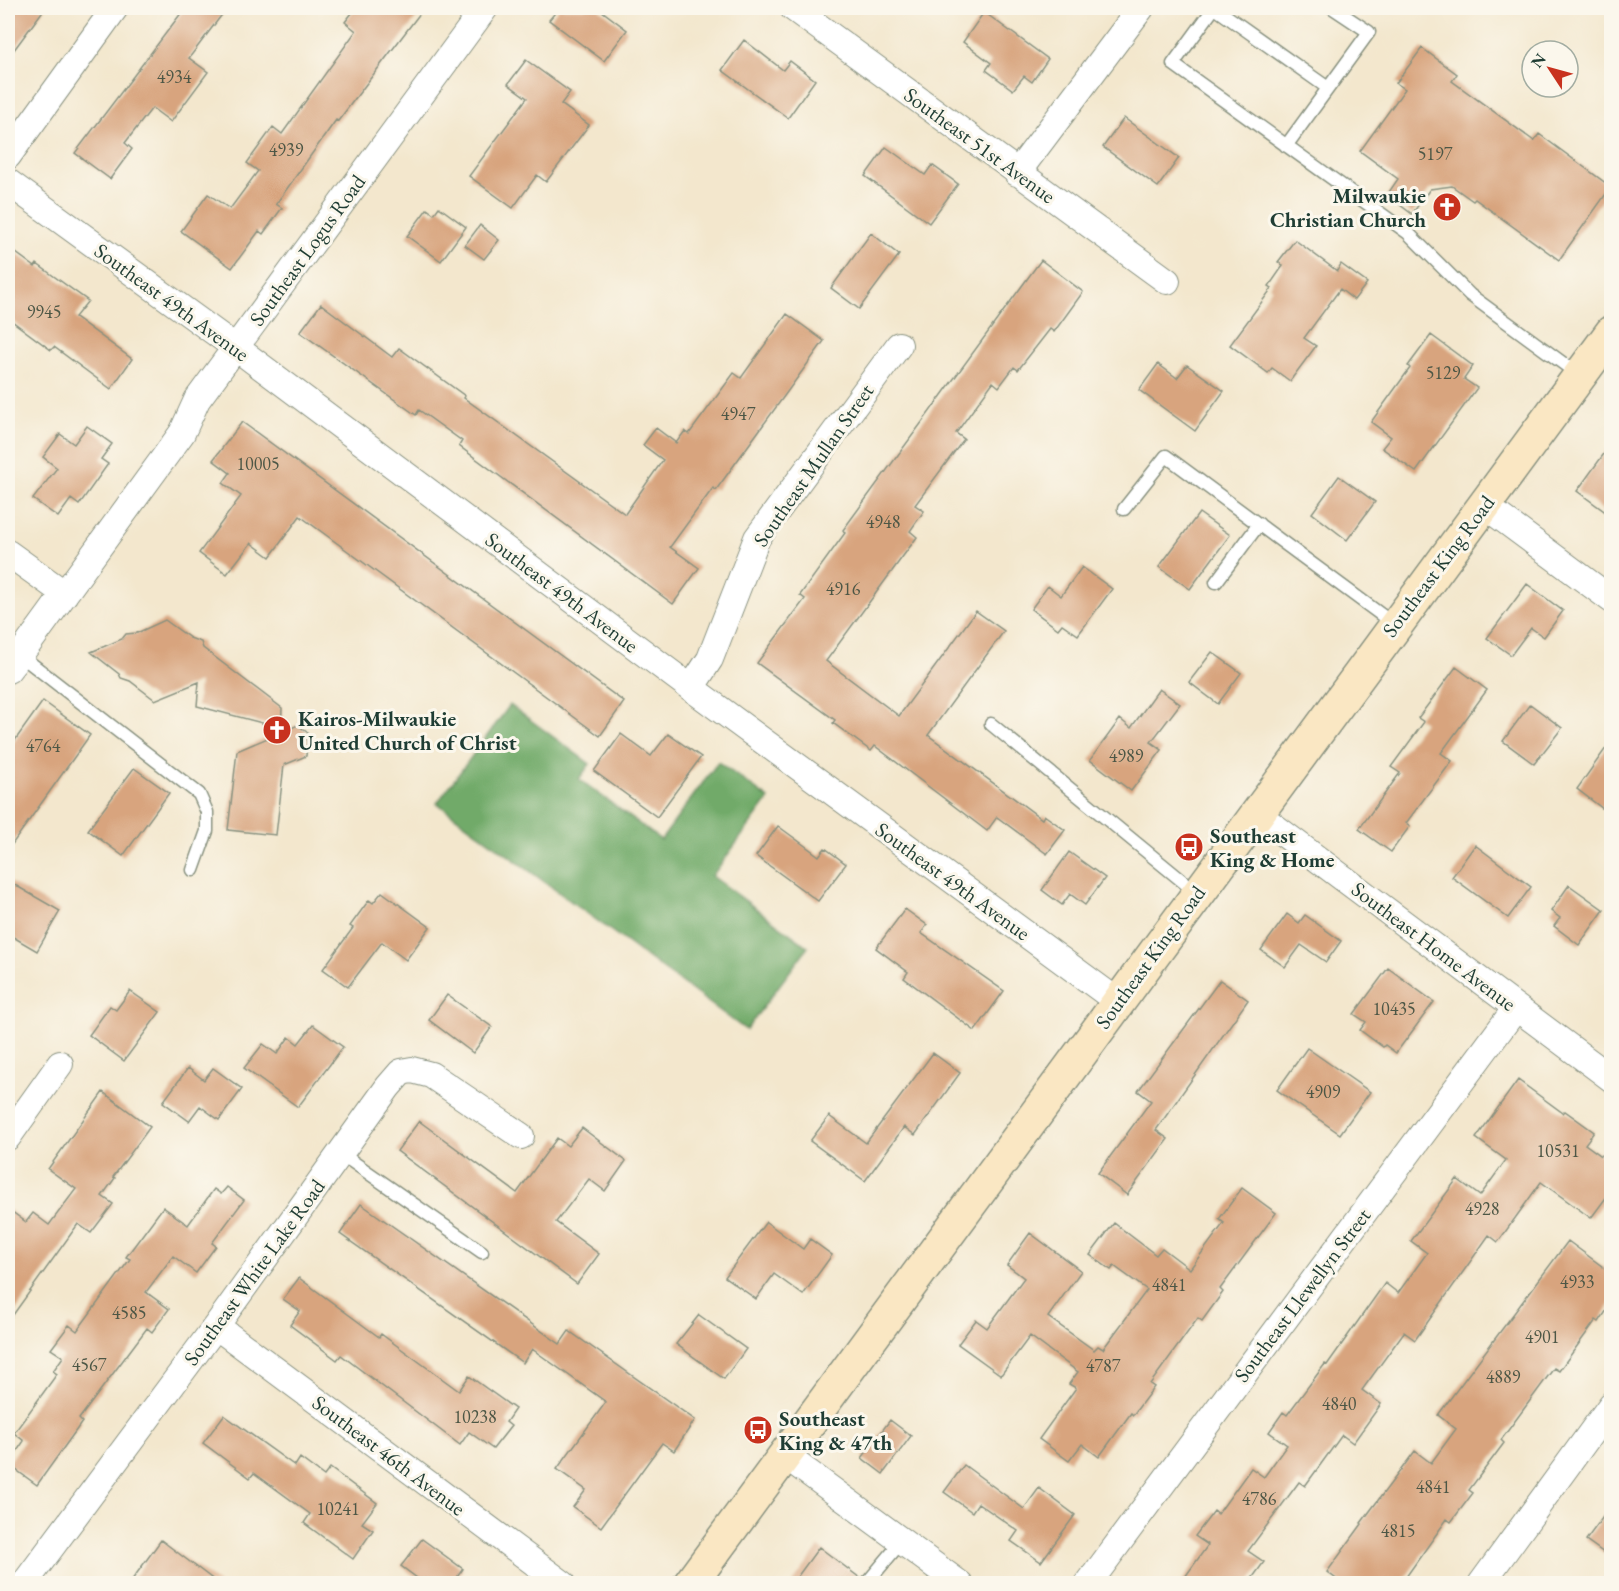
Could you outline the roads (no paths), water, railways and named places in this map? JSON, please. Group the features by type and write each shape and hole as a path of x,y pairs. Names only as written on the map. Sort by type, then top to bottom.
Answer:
{"main road":[{"name":"Southeast King Road","path":"697,1581 783,1454 1611,332"}],"street":[{"path":"8,156 115,8"},
{"name":"Southeast Logus Road","path":"14,663 182,433 197,400 235,347 485,8"},
{"name":"Southeast 51st Avenue","path":"793,8 1167,281"},
{"path":"1017,173 1141,8"},
{"name":"Southeast 49th Avenue","path":"8,182 235,347 691,688 1117,1001"},
{"name":"Southeast Mullan Street","path":"691,688 710,659 757,538 899,345"},
{"path":"1484,505 1611,600"},
{"path":"8,553 65,594"},
{"name":"Southeast Home Avenue","path":"1256,813 1611,1079"},
{"name":"Southeast Llewellyn Street","path":"1088,1584 1516,1008"},
{"path":"8,1137 60,1064"},
{"name":"Southeast White Lake Road","path":"24,1584 401,1072 412,1070 431,1075 521,1136"},
{"name":"Southeast 46th Avenue","path":"216,1326 563,1584"},
{"path":"1481,1584 1611,1404"},
{"path":"783,1454 960,1584"}],"lane":[{"path":"1328,88 1215,8 1173,64 1408,233 1470,295 1580,375"},
{"path":"1286,146 1369,32 1333,8"},
{"path":"1124,508 1166,456 1395,625"},
{"path":"1216,582 1259,524"},
{"path":"14,663 199,794 207,812 207,831 193,870"},
{"path":"992,724 1197,893"},
{"path":"340,1153 482,1252"},
{"path":"866,1584 902,1542"}],"place":[{"name":"Milwaukie Christian Church","path":"1447,207"},
{"name":"Kairos-Milwaukie United Church of Christ","path":"277,730"},
{"name":"Southeast King & Home","path":"1189,847"},
{"name":"Southeast King & 47th","path":"758,1430"}]}
